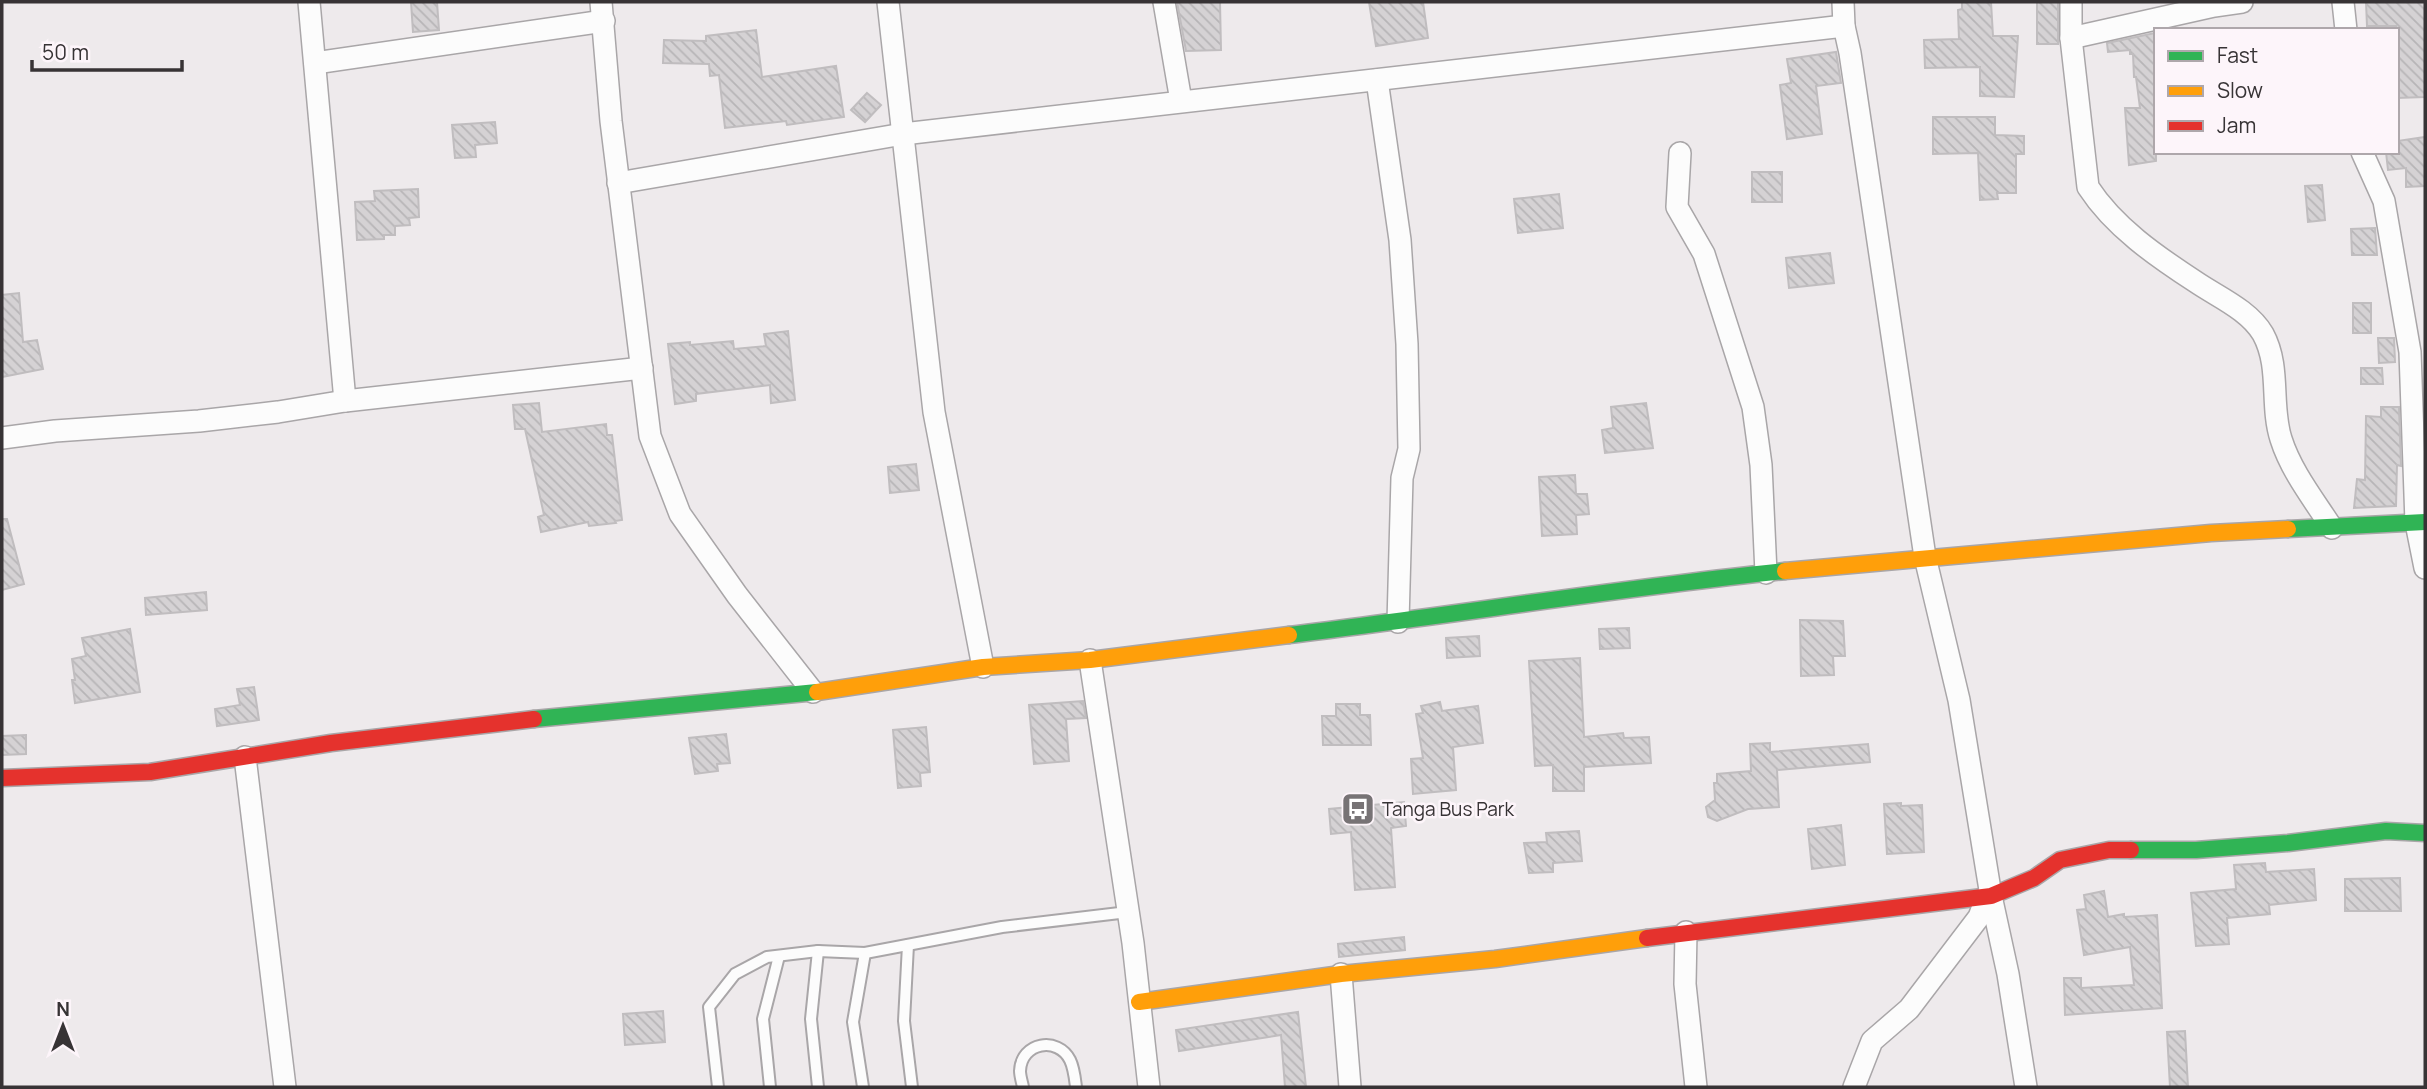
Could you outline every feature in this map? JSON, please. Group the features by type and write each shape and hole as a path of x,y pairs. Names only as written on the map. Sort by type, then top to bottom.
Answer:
{"street":[{"path":"309,2 345,401"},
{"path":"888,2 934,412 983,667"},
{"path":"1164,2 1181,101"},
{"path":"1843,2 1844,26 1925,557 1959,700 1989,896 2008,974 2026,1087"},
{"path":"2071,2 2071,38 2088,187 2099,205 2157,257 2249,317 2263,335 2274,372 2281,439 2308,492 2332,528"},
{"path":"2071,38 2242,2"},
{"path":"2343,2 2346,28"},
{"path":"315,63 603,11 611,121 650,436 680,514 737,595 813,692"},
{"path":"618,183 903,134 1844,26"},
{"path":"1377,80 1400,240 1407,344 1409,449 1402,478 1398,622"},
{"path":"1680,153 1677,207 1704,254 1753,407 1760,465 1766,573"},
{"path":"2363,154 2384,201 2410,352 2425,568"},
{"path":"2,438 55,431 199,421 345,401 642,368"},
{"path":"2,778 150,772 331,743 519,720 813,692 983,667 1090,660 1398,622 1614,590 1766,573 2211,533 2421,523"},
{"path":"1090,660 1128,912 1149,1087"},
{"path":"245,757 285,1087"},
{"path":"1139,1002 1341,974 1495,959 1686,932 1989,896 2034,878 2060,860 2109,850 2196,850 2288,843 2386,831 2425,833"},
{"path":"1854,1087 1872,1041 1909,1009 1979,917 1989,896"},
{"path":"1686,932 1685,984 1696,1087"},
{"path":"1341,974 1350,1087"}],"lane":[{"path":"718,1087 709,1007 734,974 767,957 818,951 865,953 1002,927 1128,912"},
{"path":"908,945 904,1021 912,1087"},
{"path":"818,951 811,1019 818,1087"},
{"path":"863,1087 853,1022 865,953"},
{"path":"770,1087 763,1019 779,956"},
{"path":"1023,1087 1020,1069 1026,1055 1037,1045 1049,1044 1063,1049 1072,1062 1076,1087"}],"building":[{"path":"411,2 437,2 439,30 413,32"},
{"path":"1177,2 1220,2 1221,50 1186,51"},
{"path":"1369,2 1423,2 1428,38 1376,46"},
{"path":"1962,2 1991,2 1993,36 2018,36 2014,97 1980,96 1980,67 1925,68 1924,40 1959,39 1958,10 1962,9"},
{"path":"2037,2 2058,2 2058,44 2037,44"},
{"path":"2366,2 2425,2 2425,97 2399,98 2399,28 2367,26"},
{"path":"756,30 762,77 836,66 844,117 787,125 786,121 725,128 719,75 710,76 709,64 663,63 664,40 706,41 706,36"},
{"path":"2154,33 2156,161 2129,165 2125,108 2140,108 2133,54 2130,54 2130,50 2108,52 2107,43"},
{"path":"1836,52 1841,83 1816,86 1822,134 1787,139 1780,85 1791,83 1787,59"},
{"path":"867,93 881,105 865,122 851,110"},
{"path":"1933,117 1995,117 1995,135 2024,136 2024,154 2016,154 2016,193 1997,193 1998,199 1980,200 1978,153 1933,154"},
{"path":"495,122 497,143 475,145 476,157 455,158 452,125"},
{"path":"2425,137 2425,186 2406,187 2406,168 2388,170 2386,154 2399,154 2399,141"},
{"path":"1752,172 1782,172 1782,202 1752,202"},
{"path":"2322,185 2325,220 2308,222 2305,186"},
{"path":"418,189 419,217 409,218 410,225 395,226 395,235 384,235 384,239 357,240 355,202 375,201 374,191"},
{"path":"1559,194 1563,228 1518,233 1514,199"},
{"path":"2375,228 2377,255 2352,255 2351,229"},
{"path":"1830,253 1834,283 1789,288 1786,258"},
{"path":"19,293 23,342 37,340 43,369 2,377 2,295"},
{"path":"2353,303 2371,303 2371,333 2353,333"},
{"path":"788,331 795,400 771,403 770,385 696,394 696,401 675,404 668,344 733,341 734,349 766,346 764,334"},
{"path":"2378,338 2394,338 2395,362 2379,363"},
{"path":"2361,368 2382,368 2383,384 2361,384"},
{"path":"539,403 542,432 606,424 607,435 612,435 622,520 589,526 588,522 541,532 538,517 544,515 525,429 515,429 513,405"},
{"path":"1646,403 1653,448 1605,453 1602,430 1613,428 1611,407"},
{"path":"2381,407 2399,407 2401,466 2397,465 2396,506 2354,508 2357,479 2365,480 2366,416 2381,417"},
{"path":"916,464 919,490 890,493 888,467"},
{"path":"1575,475 1576,494 1587,494 1589,514 1576,515 1577,534 1542,536 1539,477"},
{"path":"2,519 7,519 24,584 2,590"},
{"path":"206,592 207,610 146,615 145,598"},
{"path":"1800,620 1843,621 1845,656 1833,656 1834,675 1801,676"},
{"path":"1629,628 1630,648 1600,649 1599,629"},
{"path":"130,629 140,692 75,703 72,659 86,656 82,638"},
{"path":"1479,636 1480,656 1447,658 1446,638"},
{"path":"1580,658 1584,737 1623,733 1624,738 1649,737 1651,763 1584,767 1584,791 1553,791 1553,765 1535,766 1529,661"},
{"path":"254,687 259,720 217,726 215,709 240,705 237,689"},
{"path":"1083,701 1086,718 1066,719 1069,761 1034,764 1029,705"},
{"path":"1440,702 1442,711 1478,706 1483,743 1453,747 1456,790 1413,794 1411,759 1423,758 1416,714 1423,713 1421,706"},
{"path":"1336,704 1360,704 1360,715 1370,715 1371,745 1323,745 1322,716 1336,716"},
{"path":"926,727 930,772 920,773 921,786 898,788 893,730"},
{"path":"726,734 730,763 717,764 718,771 695,774 689,738"},
{"path":"26,735 26,754 2,755 2,736"},
{"path":"1770,743 1770,752 1868,744 1870,762 1777,770 1779,807 1748,809 1717,821 1708,817 1706,807 1715,800 1714,783 1717,783 1717,774 1751,771 1750,744"},
{"path":"1404,802 1406,826 1391,828 1395,887 1355,890 1351,832 1331,834 1329,809"},
{"path":"1901,803 1901,806 1922,805 1924,852 1887,854 1884,804"},
{"path":"1841,825 1845,865 1812,869 1808,829"},
{"path":"1579,831 1582,861 1553,863 1553,872 1529,873 1524,843 1547,842 1546,833"},
{"path":"2265,863 2266,872 2314,869 2316,900 2269,905 2270,914 2227,918 2229,944 2196,946 2191,893 2236,889 2234,865"},
{"path":"2400,878 2401,911 2345,911 2345,879"},
{"path":"2104,891 2108,917 2124,914 2124,917 2157,915 2162,1008 2065,1015 2064,978 2081,978 2081,988 2134,985 2130,947 2084,955 2077,910 2086,909 2084,895"},
{"path":"1404,937 1405,950 1339,957 1338,944"},
{"path":"663,1011 665,1042 625,1045 623,1014"},
{"path":"1298,1012 1306,1087 1285,1087 1281,1035 1179,1051 1176,1030"},
{"path":"2185,1031 2188,1087 2170,1087 2167,1032"}],"traffic: fast":[{"path":"2288,529 2425,522"},
{"path":"1289,635 1785,571"},
{"path":"534,719 817,692"},
{"path":"2131,850 2196,850 2288,843 2386,831 2425,833"}],"traffic: slow":[{"path":"1785,571 2211,533 2288,529"},
{"path":"817,692 983,667 1090,660 1289,635"},
{"path":"1139,1002 1341,974 1495,959 1647,938"}],"traffic: jam":[{"path":"2,778 150,772 331,743 534,719"},
{"path":"1647,938 1991,896 2034,878 2060,860 2109,850 2131,850"}],"place":[{"name":"Tanga Bus Park","path":"1358,809"}]}
